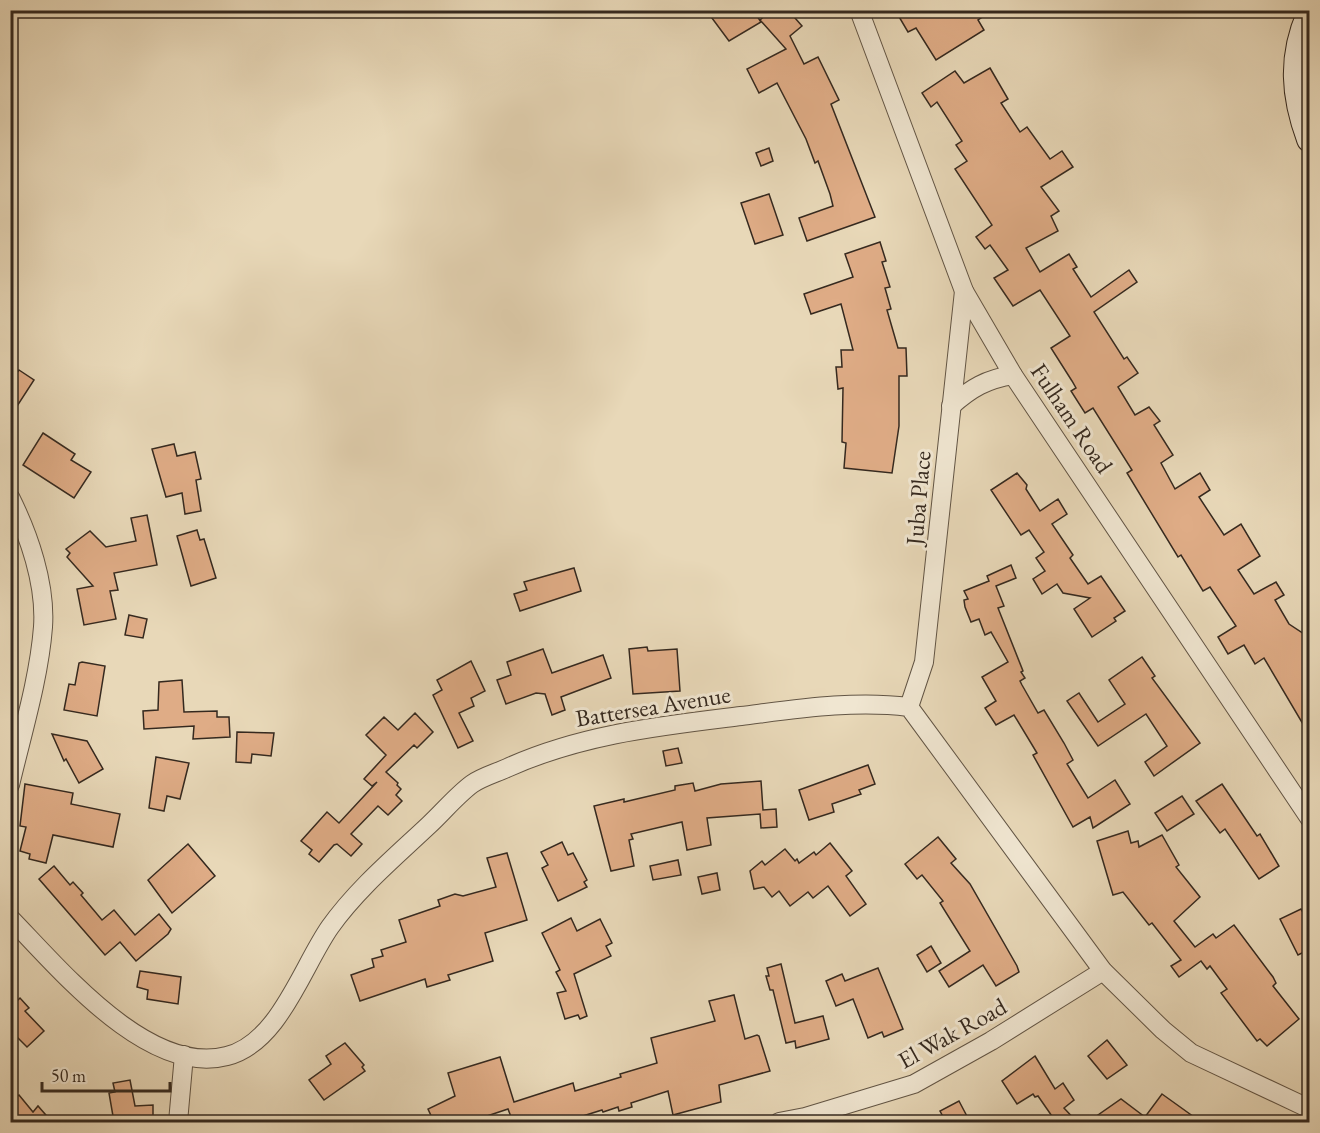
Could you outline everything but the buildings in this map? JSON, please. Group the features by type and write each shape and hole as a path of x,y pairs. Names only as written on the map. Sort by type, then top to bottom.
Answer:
{"main road":[{"path":"1310,15 1296,56 1295,76 1310,139"}],"street":[{"name":"Fulham Road","path":"859,10 964,291 1013,375 1310,819"},
{"name":"Juba Place","path":"909,707 924,662 964,291"},
{"path":"951,406 973,387 986,381 1013,375"},
{"path":"10,498 27,536 40,589 43,626 10,785"},
{"name":"Battersea Avenue","path":"10,918 96,1006 128,1030 159,1048 184,1055 198,1058 227,1057 250,1045 276,1020 330,926 370,882 473,783 530,758 580,741 645,728 836,705 878,703 909,707"},
{"path":"909,707 1103,971 1163,1030 1191,1053 1310,1108"},
{"name":"El Wak Road","path":"779,1122 805,1117 914,1084 991,1041 1103,971"},
{"path":"178,1122 184,1055"}]}
